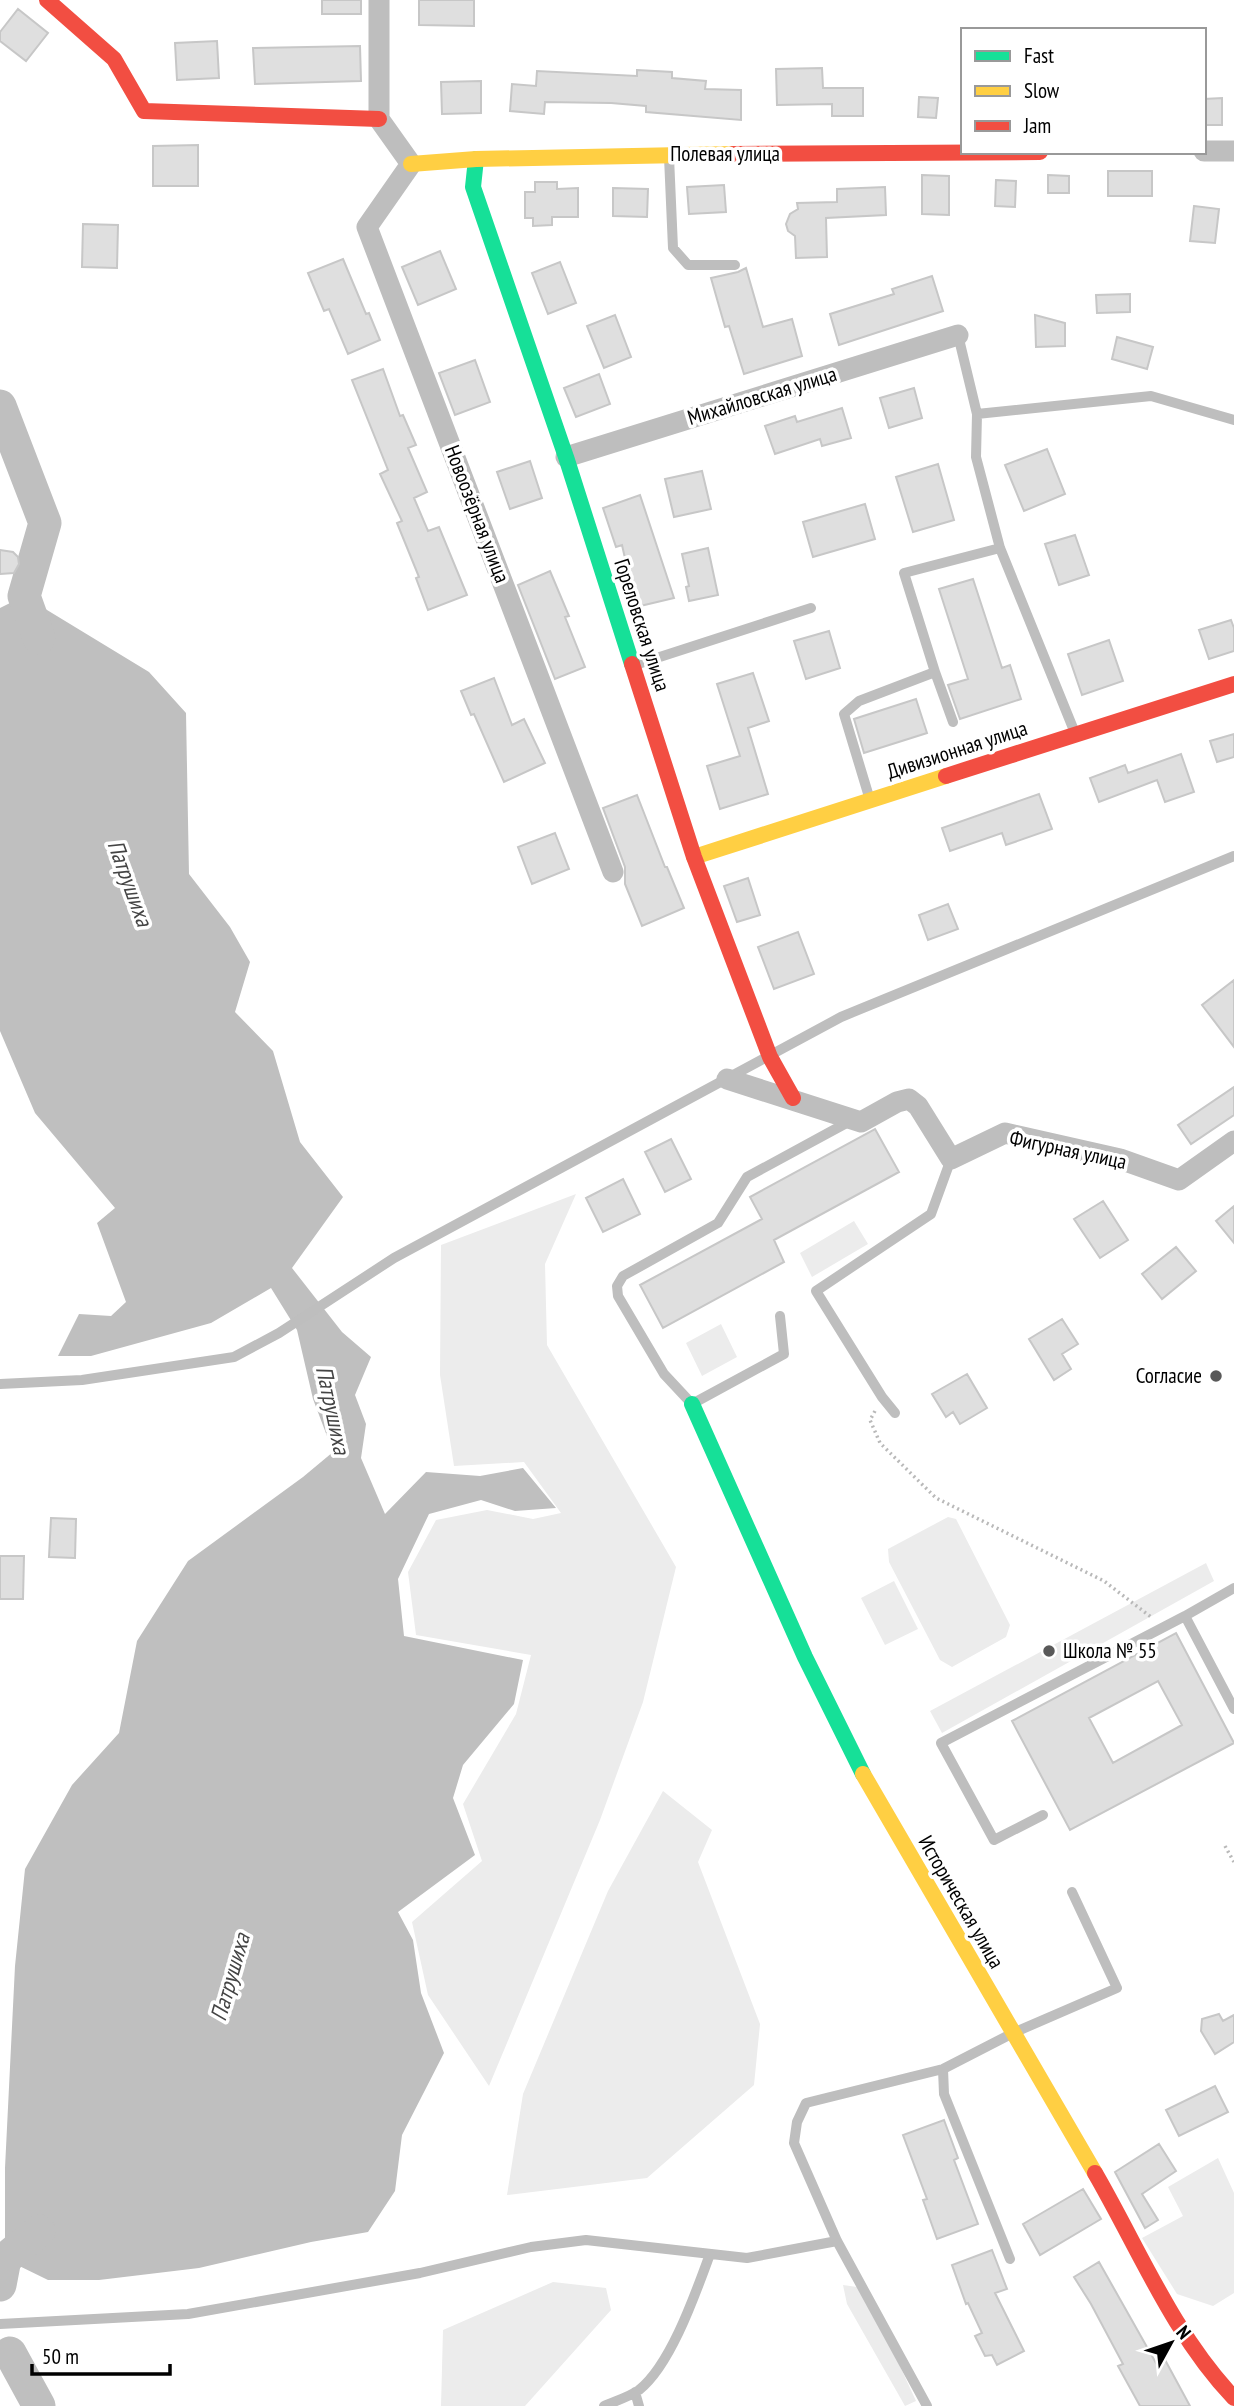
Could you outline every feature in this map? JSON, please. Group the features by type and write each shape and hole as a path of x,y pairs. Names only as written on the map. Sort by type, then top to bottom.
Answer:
{"street":[{"path":"47,0 114,59 144,111 379,119"},
{"path":"379,0 379,119 411,164"},
{"path":"1206,151 1234,151"},
{"name":"Полевая улица","path":"411,164 476,159 669,154 961,152"},
{"name":"Гореловская улица","path":"476,159 473,187 566,457 694,856 770,1057 793,1098"},
{"name":"Новоозёрная улица","path":"411,164 367,227 613,872"},
{"name":"Михайловская улица","path":"566,457 958,335"},
{"name":"Дивизионная улица","path":"694,856 1234,684"},
{"path":"727,1079 861,1122 897,1102 909,1099 918,1106 951,1159"},
{"name":"Фигурная улица","path":"951,1159 1005,1133 1120,1159 1179,1180 1234,1141"},
{"name":"Историческая улица","path":"692,1404 804,1657 870,1788 1102,2185 1181,2330 1213,2376 1234,2398"}],"lane":[{"path":"669,154 673,248 688,265 735,265"},
{"path":"958,335 977,414 976,457 999,548 1075,733"},
{"path":"977,414 1151,396 1234,421"},
{"path":"953,722 934,672 904,573 999,548"},
{"path":"632,666 811,608"},
{"path":"870,800 844,714 859,701 934,672"},
{"path":"0,1384 82,1380 234,1357 279,1333 394,1258 841,1017 1234,856"},
{"path":"780,1316 784,1354 692,1404 664,1374 618,1296 617,1286 623,1276 718,1223 747,1177 852,1120"},
{"path":"895,1413 882,1397 816,1291 931,1214 951,1159"},
{"path":"1042,1815 994,1840 942,1743 1234,1588"},
{"path":"1185,1616 1234,1709"},
{"path":"927,2406 837,2241 794,2143 797,2122 806,2103 943,2069 1013,2033 1117,1988 1072,1892"},
{"path":"943,2069 944,2094 1010,2259"},
{"path":"0,2324 188,2314 420,2273 531,2247 586,2240 747,2258 837,2241"},
{"path":"604,2406 635,2392 662,2363 689,2307 709,2254"},
{"path":"635,2392 639,2406"}],"path":[{"path":"882,1397 870,1420 880,1443 936,1498 1104,1581 1163,1627"},
{"path":"1225,1846 1234,1862"}],"shaded area":[{"path":"576,1194 545,1264 547,1345 676,1567 643,1702 600,1820 489,2086 428,1995 412,1922 482,1861 463,1804 516,1714 531,1655 416,1635 408,1572 436,1520 487,1510 533,1519 561,1513 524,1462 454,1466 440,1375 441,1245"},
{"path":"854,1221 868,1244 812,1277 800,1253"},
{"path":"721,1324 737,1357 702,1376 686,1343"},
{"path":"948,1517 956,1519 1010,1625 1006,1637 952,1667 940,1660 889,1562 888,1549"},
{"path":"1206,1563 1214,1581 942,1733 930,1711"},
{"path":"894,1581 918,1629 885,1645 861,1598"},
{"path":"663,1791 712,1830 698,1862 760,2024 754,2085 647,2178 507,2195 523,2094 608,1891"},
{"path":"1218,2158 1234,2193 1234,2293 1213,2306 1177,2294 1142,2238 1183,2216 1168,2187"},
{"path":"553,2282 606,2288 611,2310 525,2406 441,2406 443,2330"},
{"path":"843,2285 864,2288 916,2401 905,2406 847,2304"}],"water":[{"path":"24,596 149,672 186,713 189,874 230,927 250,962 235,1012 273,1051 300,1142 343,1197 292,1268 342,1332 371,1357 355,1395 366,1424 361,1458 385,1514 426,1472 480,1476 523,1468 556,1508 515,1511 481,1500 429,1514 398,1579 404,1636 523,1660 514,1704 463,1765 453,1798 475,1855 398,1912 413,1940 421,1993 444,2053 402,2135 395,2191 368,2232 199,2268 99,2280 48,2280 5,2259 5,2168 15,1966 25,1869 72,1785 119,1733 137,1641 188,1561 333,1452 313,1399 297,1330 271,1288 211,1323 91,1356 58,1356 79,1314 111,1316 126,1302 97,1223 115,1208 35,1113 0,1031 0,608"}],"building":[{"path":"322,0 361,0 361,14 322,14"},
{"path":"419,0 474,0 474,26 419,25"},
{"path":"18,9 48,33 26,61 0,41 0,32"},
{"path":"217,41 219,78 177,80 175,43"},
{"path":"360,46 361,81 255,84 253,48"},
{"path":"822,68 823,88 863,88 863,116 832,116 832,104 777,105 776,69"},
{"path":"637,70 672,72 672,78 706,81 705,89 741,90 741,120 646,112 646,106 611,103 545,102 544,114 510,111 512,84 536,86 537,71 637,76"},
{"path":"481,81 481,113 442,114 441,82"},
{"path":"919,97 938,98 936,118 918,117"},
{"path":"1222,98 1222,125 1206,125 1206,99"},
{"path":"198,145 198,186 153,186 153,146"},
{"path":"1108,171 1152,171 1152,196 1108,196"},
{"path":"922,175 949,176 949,215 922,214"},
{"path":"1048,175 1069,176 1069,193 1048,193"},
{"path":"996,180 1016,181 1015,207 995,206"},
{"path":"535,182 557,182 557,189 578,188 578,217 552,217 552,225 533,226 533,218 525,218 525,192 535,192"},
{"path":"724,185 726,212 689,214 687,187"},
{"path":"885,187 886,215 826,218 827,257 796,258 795,236 788,231 786,224 790,214 798,209 797,203 837,202 837,189"},
{"path":"613,188 648,189 647,217 613,216"},
{"path":"1194,206 1219,209 1215,243 1190,241"},
{"path":"83,224 118,225 117,268 82,267"},
{"path":"440,251 456,289 418,305 402,267"},
{"path":"343,259 380,340 348,354 329,309 324,311 308,273"},
{"path":"560,262 576,303 548,314 532,273"},
{"path":"746,268 763,327 792,319 802,356 744,374 729,326 725,327 711,278"},
{"path":"932,276 943,311 839,345 830,314 894,294 892,289"},
{"path":"1130,294 1130,312 1097,313 1096,295"},
{"path":"615,315 631,357 604,368 587,326"},
{"path":"1035,315 1065,323 1065,346 1036,347"},
{"path":"1117,337 1153,347 1147,369 1112,359"},
{"path":"475,360 490,402 455,415 439,373"},
{"path":"383,369 400,416 403,415 416,445 408,448 427,492 414,498 428,531 439,527 467,595 428,610 416,578 419,577 397,523 402,521 380,474 388,470 352,380"},
{"path":"599,374 610,404 576,417 564,388"},
{"path":"914,388 922,418 889,428 880,398"},
{"path":"842,408 851,438 822,446 820,439 775,454 765,426 795,416 797,422"},
{"path":"1047,449 1065,494 1024,511 1005,465"},
{"path":"530,461 542,498 510,509 497,472"},
{"path":"938,464 954,520 913,532 896,477"},
{"path":"702,471 711,509 674,517 665,479"},
{"path":"640,495 674,598 636,607 622,545 616,547 603,508"},
{"path":"865,504 875,539 813,557 803,522"},
{"path":"1075,535 1089,575 1059,585 1045,544"},
{"path":"708,548 718,595 689,601 686,587 689,586 682,554"},
{"path":"0,550 13,552 18,557 19,564 14,573 0,574"},
{"path":"550,571 569,616 565,617 585,667 555,679 518,585"},
{"path":"973,579 1002,668 1010,665 1021,699 960,719 948,685 968,679 939,589"},
{"path":"1231,620 1234,628 1234,651 1209,659 1199,630"},
{"path":"829,631 840,668 806,679 794,641"},
{"path":"1109,640 1123,681 1082,695 1068,654"},
{"path":"753,673 769,721 748,728 768,794 720,809 707,766 740,756 717,684"},
{"path":"494,678 512,725 524,719 545,763 504,782 461,691"},
{"path":"916,699 927,733 864,753 854,719"},
{"path":"1234,734 1234,757 1217,762 1210,741"},
{"path":"1181,754 1194,792 1165,802 1157,780 1099,802 1090,778 1125,765 1128,773"},
{"path":"1039,794 1052,829 1006,845 1002,833 950,851 942,828"},
{"path":"637,795 684,908 642,926 625,884 625,867 603,808"},
{"path":"555,833 569,869 532,884 518,847"},
{"path":"748,878 760,915 737,922 724,886"},
{"path":"948,904 958,929 928,940 919,915"},
{"path":"798,932 814,974 774,989 758,947"},
{"path":"1234,980 1234,1047 1202,1005"},
{"path":"1234,1087 1234,1115 1191,1144 1178,1125"},
{"path":"875,1129 899,1172 774,1240 784,1262 663,1328 640,1285 762,1219 750,1197"},
{"path":"671,1139 691,1179 665,1192 645,1152"},
{"path":"623,1179 640,1214 603,1232 586,1198"},
{"path":"1103,1201 1128,1240 1100,1258 1074,1219"},
{"path":"1234,1206 1234,1243 1216,1221"},
{"path":"1176,1247 1196,1271 1162,1299 1142,1274"},
{"path":"1062,1319 1078,1344 1062,1354 1071,1369 1054,1380 1029,1339"},
{"path":"967,1374 987,1408 960,1424 953,1412 946,1417 932,1394"},
{"path":"51,1518 76,1519 75,1558 49,1557"},
{"path":"0,1556 24,1556 23,1599 0,1599"},
{"path":"1176,1633 1234,1743 1070,1830 1012,1721","holes":["1158,1681 1182,1725 1113,1763 1089,1718"]},
{"path":"1219,2014 1223,2021 1234,2015 1234,2042 1215,2054 1201,2031 1202,2019"},
{"path":"1215,2086 1228,2112 1179,2136 1166,2110"},
{"path":"944,2120 958,2158 954,2160 978,2224 937,2239 923,2200 927,2199 903,2135"},
{"path":"1159,2144 1176,2171 1142,2194 1158,2220 1145,2228 1115,2172"},
{"path":"1083,2189 1101,2219 1040,2255 1023,2224"},
{"path":"992,2250 1007,2289 995,2293 1024,2351 997,2365 992,2355 985,2356 975,2336 982,2333 968,2303 966,2304 952,2265"},
{"path":"1099,2262 1156,2363 1164,2358 1190,2406 1140,2406 1118,2366 1123,2364 1074,2277"}],"waterway":[{"name":"Патрушиха","path":"0,406 45,523 24,596 39,638"},
{"name":"Патрушиха","path":"0,2285 5,2259 39,2231"},
{"name":"Патрушиха","path":"10,2353 39,2406"}],"traffic: fast":[{"path":"476,159 473,187 566,457 632,664"},
{"path":"692,1404 805,1657 863,1774"}],"traffic: slow":[{"path":"411,164 476,159 733,154"},
{"path":"694,857 946,776"},
{"path":"863,1774 1095,2173"}],"traffic: jam":[{"path":"47,0 114,59 144,111 379,119"},
{"path":"733,154 961,153"},
{"path":"632,664 694,857 770,1057 793,1098"},
{"path":"946,776 1234,684"},
{"path":"1095,2173 1175,2319 1212,2373 1234,2398"}],"place":[{"name":"Согласие","path":"1216,1376"},
{"name":"Школа № 55","path":"1049,1651"}]}
